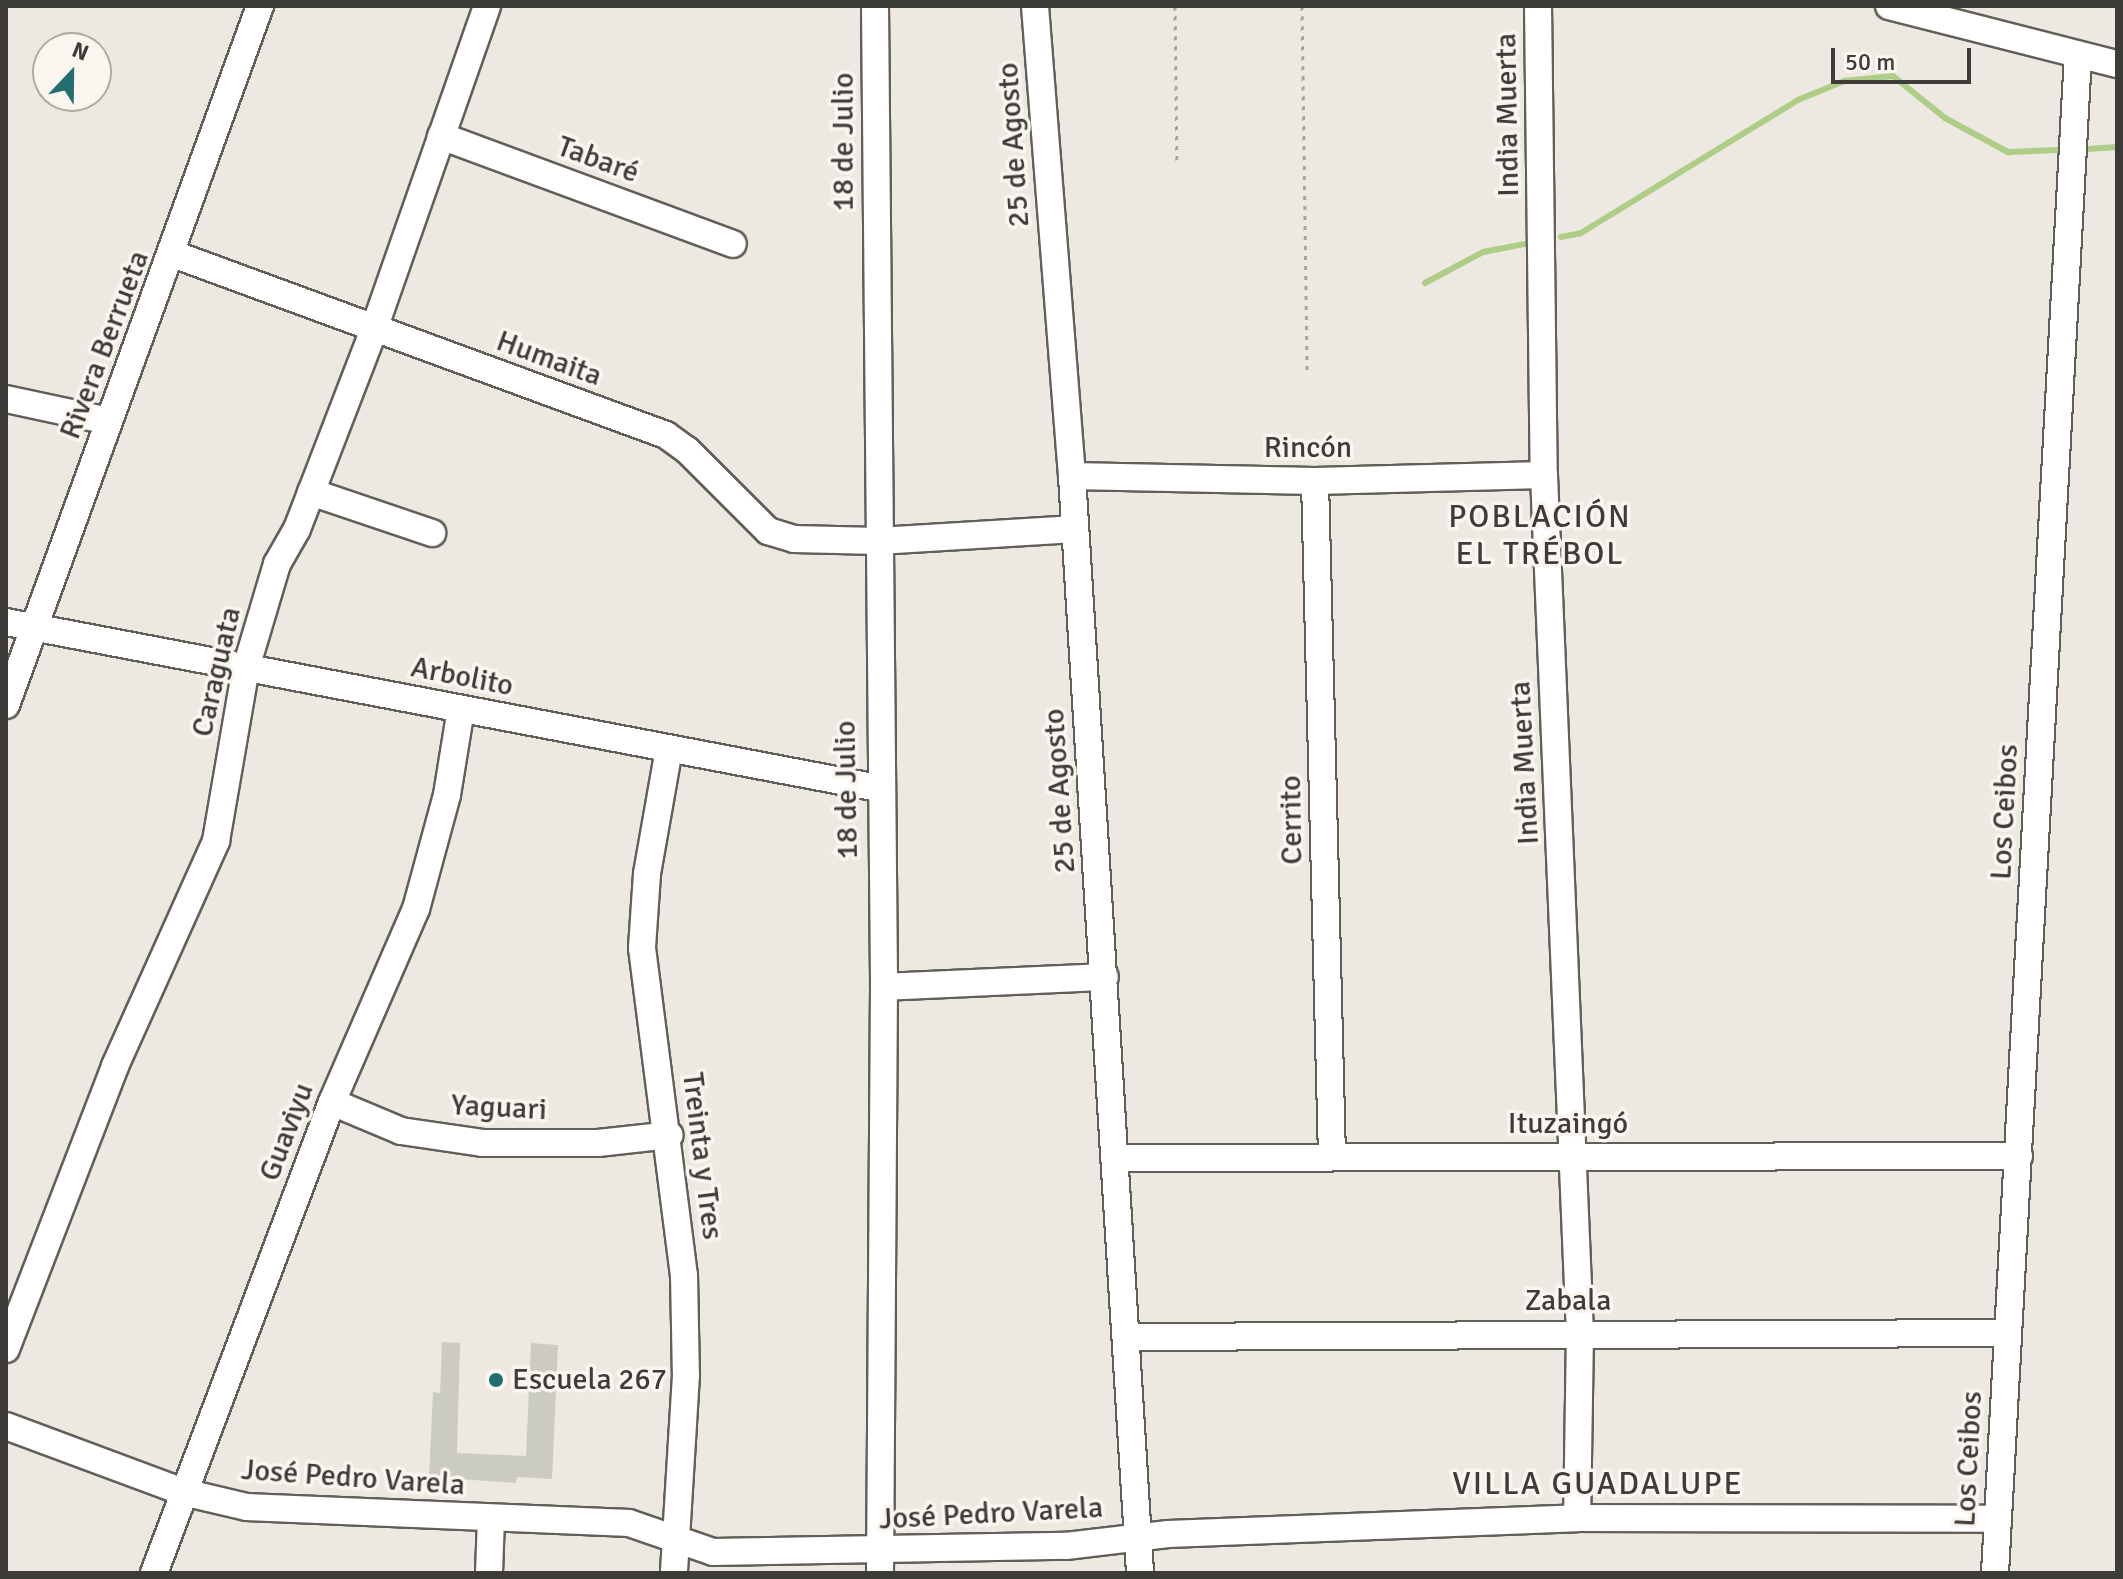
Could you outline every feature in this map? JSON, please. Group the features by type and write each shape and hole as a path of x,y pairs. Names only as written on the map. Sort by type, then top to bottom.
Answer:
{"street":[{"name":"Rivera Berrueta","path":"6,705 173,254 260,6"},
{"name":"Caraguata","path":"6,1349 115,1066 216,841 246,668 277,564 311,492 374,329 487,6"},
{"name":"18 de Julio","path":"875,6 878,788 884,987 880,1562"},
{"name":"25 de Agosto","path":"1035,6 1072,476 1117,1158 1140,1573"},
{"name":"India Muerta","path":"1538,6 1544,475 1575,1155 1580,1333 1577,1518"},
{"path":"1889,6 2117,64"},
{"name":"Los Ceibos","path":"1995,1573 2078,55"},
{"name":"Tabaré","path":"441,136 733,244"},
{"name":"Humaita","path":"173,254 666,435 687,450 768,531 794,539 879,541"},
{"path":"6,399 109,421"},
{"name":"Rincón","path":"1072,476 1315,481 1544,475"},
{"name":"Cerrito","path":"1315,481 1332,1157"},
{"path":"311,492 432,533"},
{"path":"879,541 1075,529"},
{"name":"Arbolito","path":"6,622 878,788"},
{"name":"Guaviyu","path":"154,1573 332,1102 416,909 447,795 461,709"},
{"name":"Treinta y Tres","path":"669,749 647,874 642,948 670,1135 684,1275 686,1375 674,1573"},
{"path":"884,987 1105,977"},
{"name":"Yaguari","path":"332,1102 401,1131 482,1143 598,1143 670,1135"},
{"name":"Ituzaingó","path":"1117,1158 2019,1156"},
{"name":"Zabala","path":"1128,1337 2008,1333"},
{"name":"José Pedro Varela","path":"6,1426 183,1492 280,1511 629,1523 713,1552 880,1562 1137,1537 1577,1518 1997,1519"},
{"path":"489,1573 491,1519"}],"path":[{"path":"1175,6 1177,164"},
{"path":"1302,6 1307,375"}],"building":[{"path":"442,1342 460,1343 457,1453 526,1456 531,1343 558,1345 552,1479 517,1477 516,1483 429,1477 433,1392 440,1393"}],"waterway":[{"path":"1561,237 1581,233 1798,100 1844,81 1893,76 1945,118 2008,152 2058,150"},
{"path":"2088,149 2117,147"},
{"path":"1425,283 1483,252 1530,243"}],"place":[{"name":"Escuela 267","path":"496,1380"}],"district":[{"name":"POBLACIÓN EL TRÉBOL","path":"1540,536"},
{"name":"VILLA GUADALUPE","path":"1598,1484"}]}
